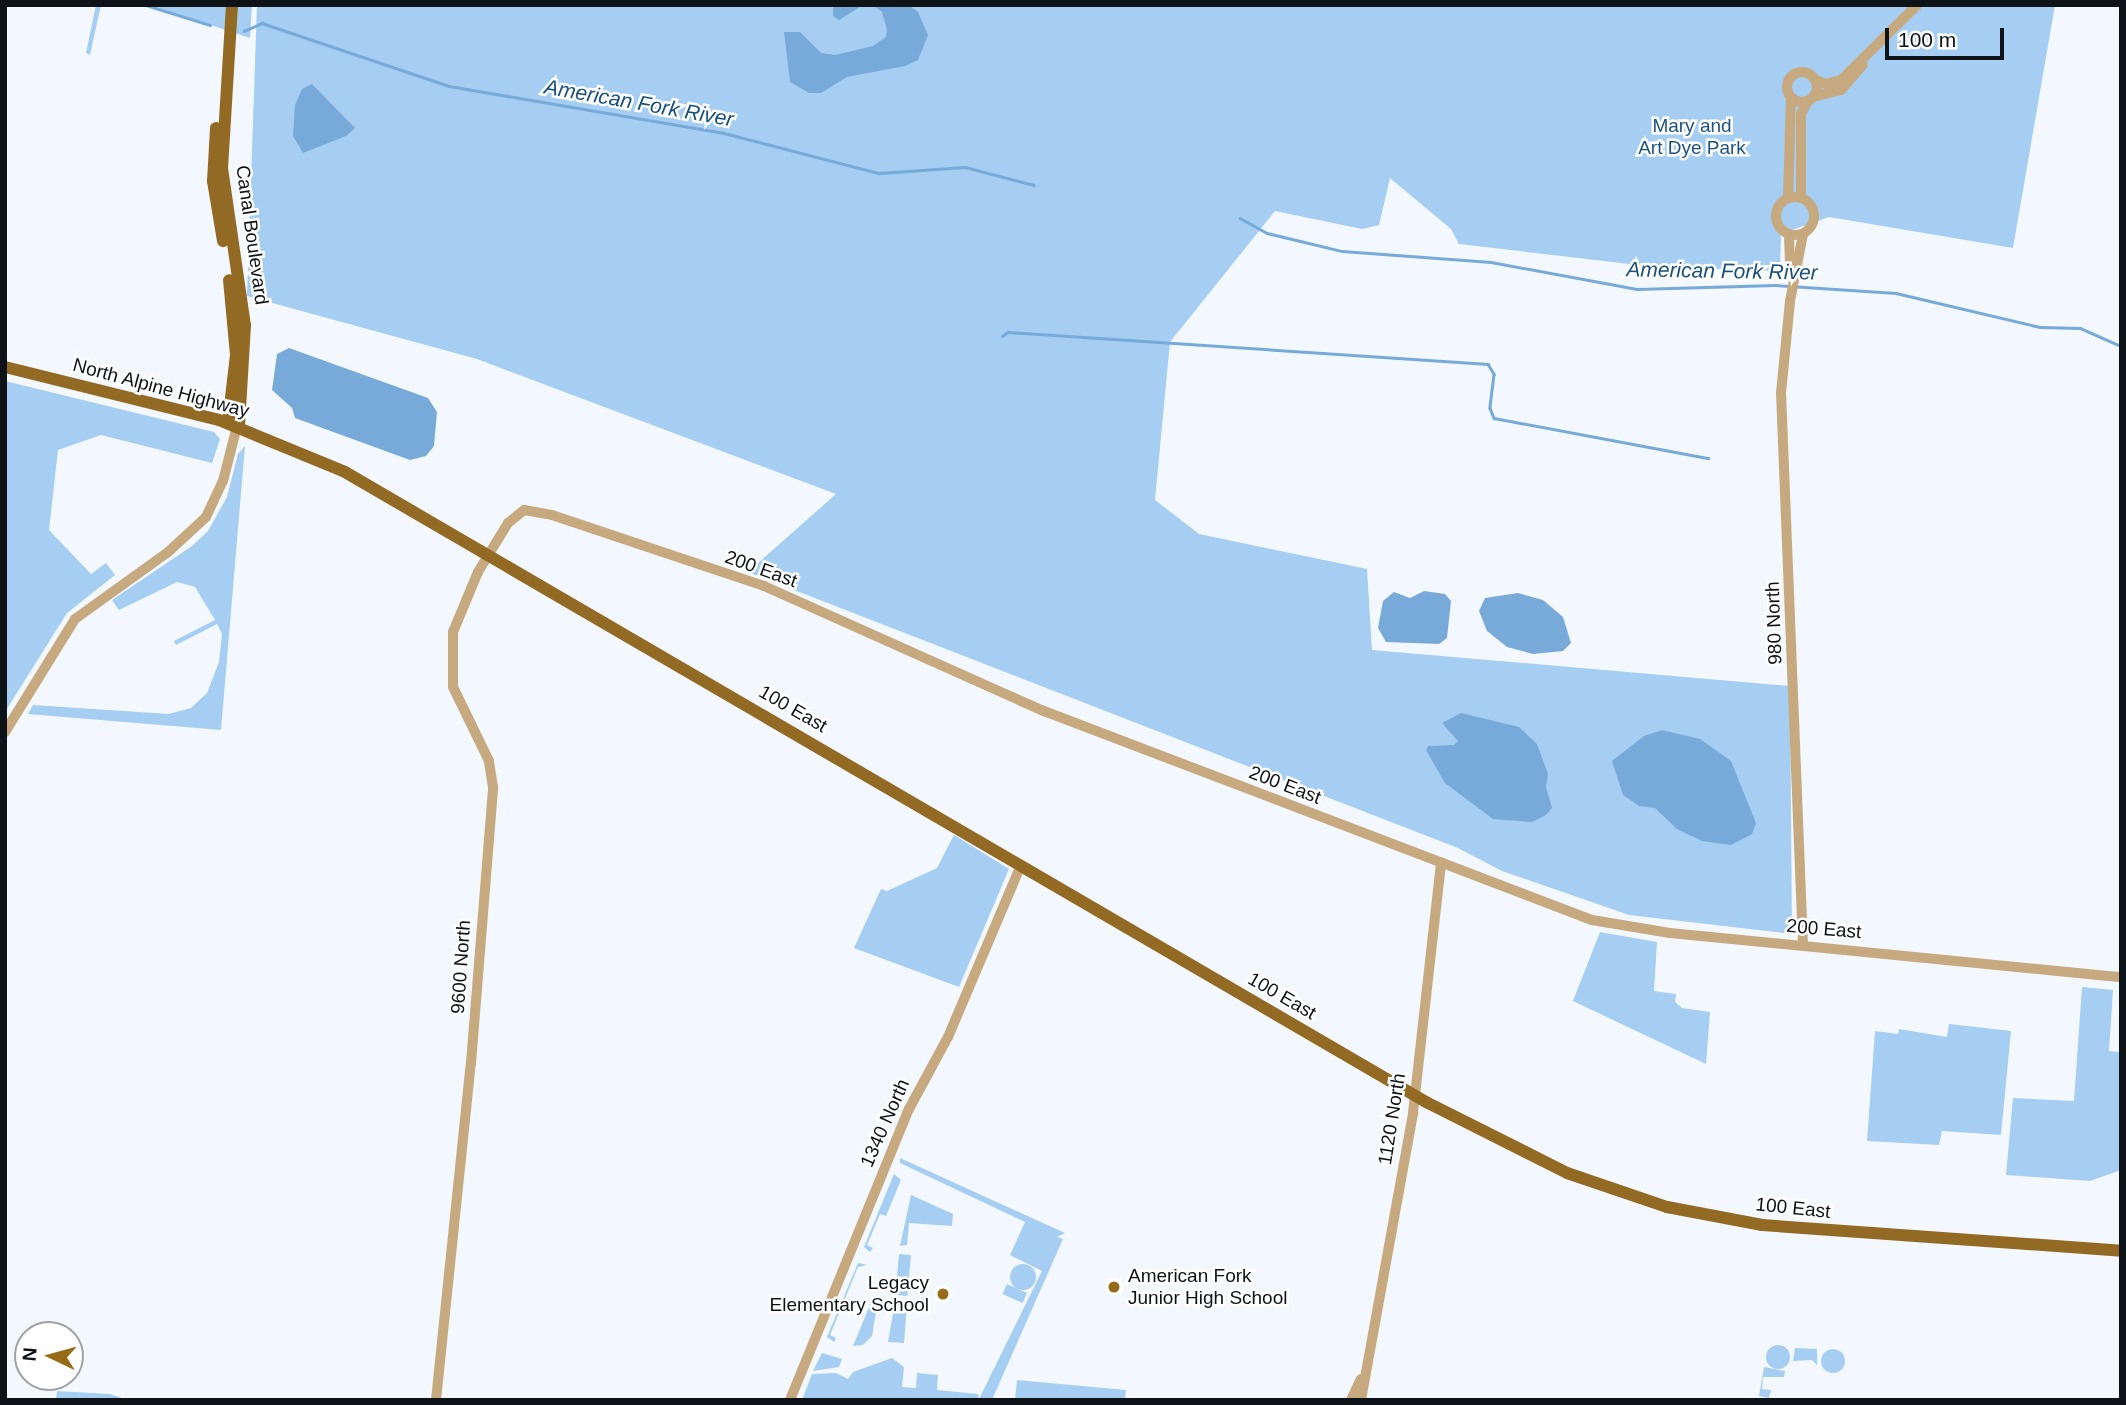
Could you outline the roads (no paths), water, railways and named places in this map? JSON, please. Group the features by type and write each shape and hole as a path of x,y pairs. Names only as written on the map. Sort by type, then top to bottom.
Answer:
{"main road":[{"name":"Canal Boulevard","path":"230,5 213,170 235,332 235,426"},
{"name":"North Alpine Highway","path":"5,367 235,426 345,472 494,556"},
{"name":"100 East","path":"494,556 1415,1094 1498,1141 1567,1173 1705,1216 1799,1230 2121,1251"}],"street":[{"path":"1791,97 1811,99 1845,88 1867,59 1917,5"},
{"path":"1814,79 1811,99 1801,114 1801,198 1814,214 1813,224 1803,234 1789,235 1776,217 1788,198 1791,97 1787,86 1791,77 1805,73 1814,79 1836,83 1867,59"},
{"path":"1788,198 1801,198"},
{"name":"980 North","path":"1803,234 1793,273 1781,393 1803,945"},
{"name":"980 North","path":"1789,235 1793,273"},
{"path":"5,732 75,619 167,553 206,517 223,481 235,426"},
{"name":"200 East","path":"494,556 515,514 533,510 552,515 764,586 1044,711 1608,924 2121,977"},
{"name":"9600 North","path":"436,1400 471,1063 493,787 481,742 453,687 453,632 465,597 494,556"},
{"name":"1120 North","path":"1361,1400 1361,1380 1415,1094 1441,863"},
{"name":"1340 North","path":"790,1400 916,1094 948,1037 1021,865"},
{"name":"1120 North","path":"1350,1400 1361,1380"}],"waterway":[{"name":"American Fork River","path":"146,5 210,25"},
{"name":"American Fork River","path":"244,31 262,23 449,86 724,133 879,173 965,167 1034,185"},
{"name":"American Fork River","path":"1240,218 1267,233 1342,251 1491,262 1637,289 1775,285 1896,293 2040,327 2080,328 2121,346"},
{"path":"1002,336 1008,332 1488,364 1494,374 1490,408 1494,418 1708,458"}],"place":[{"name":"American Fork Junior High School","path":"1114,1287"},
{"name":"Legacy Elementary School","path":"943,1294"}],"park label":[{"name":"Mary and Art Dye Park","path":"1692,137"}]}
